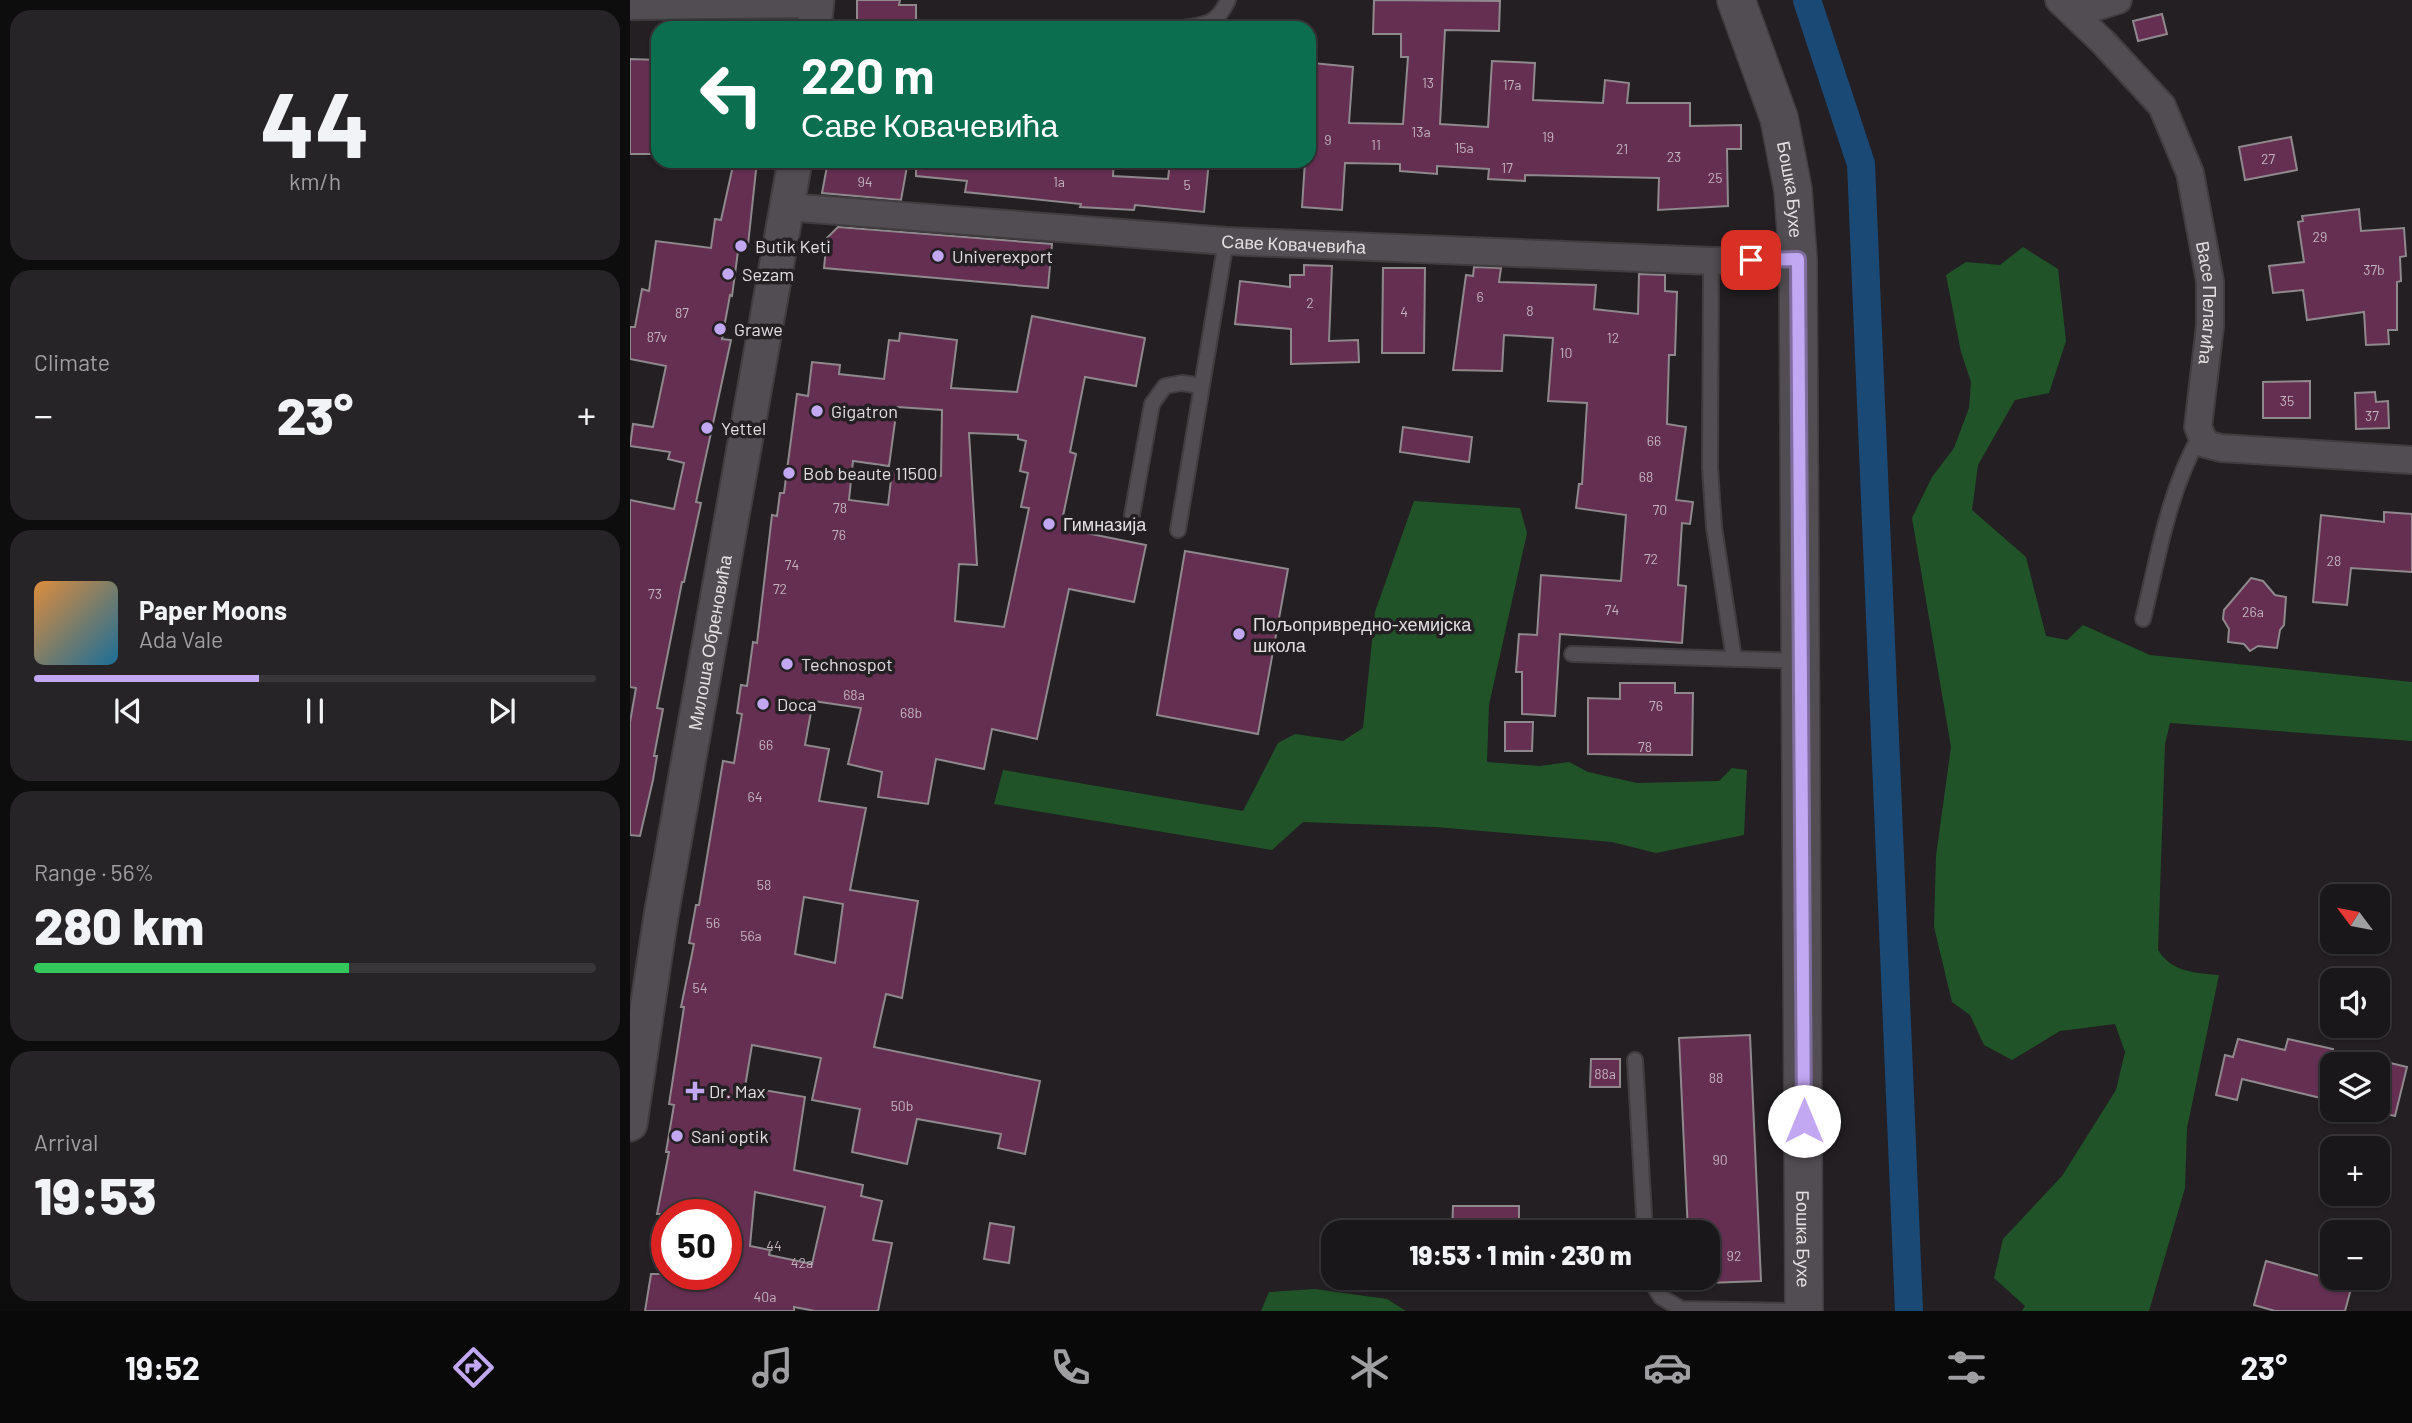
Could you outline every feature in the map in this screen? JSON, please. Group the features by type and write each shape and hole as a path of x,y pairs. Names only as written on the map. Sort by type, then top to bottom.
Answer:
{"main road":[{"name":"Бошка Бухе","path":"1736,0 1779,118 1793,190 1798,259 1804,1311"}],"street":[{"path":"2066,7 2118,0"},
{"path":"630,6 816,11"},
{"name":"Васе Пелагића","path":"2066,7 2161,106 2190,173 2210,281 2210,326 2198,428 2200,436"},
{"name":"Милоша Обреновића","path":"630,1124 668,875 794,168"},
{"name":"Саве Ковачевића","path":"787,207 1226,242 1712,261 1798,259"},
{"path":"2200,436 2205,444 2221,448 2412,460"}],"lane":[{"path":"1213,21 1221,14 1228,0"},
{"path":"1178,530 1226,242"},
{"path":"1712,261 1710,468 1714,527 1734,659"},
{"path":"1132,514 1152,404 1165,386 1182,383 1201,386"},
{"path":"2143,619 2168,516 2189,454 2200,436"},
{"path":"1572,654 1802,661"},
{"path":"1635,1060 1644,1220"},
{"path":"1655,1290 1670,1305 1681,1309 1796,1311"}],"green space":[{"path":"2023,247 2058,269 2066,341 2049,393 2015,400 1978,465 1972,510 2026,557 2046,636 2067,640 2083,625 2150,655 2412,682 2412,741 2170,723 2165,744 2158,950 2177,967 2192,972 2219,975 2187,1128 2185,1188 2149,1311 2022,1311 2025,1306 1994,1278 2003,1239 2062,1176 2116,1090 2125,1052 2115,1024 2060,1031 2012,1060 1984,1045 1970,1015 1952,1002 1934,927 1936,856 1951,747 1912,518 1932,477 1954,448 1969,408 1971,382 1961,352 1946,275 1966,262 2000,265"},
{"path":"1414,501 1520,508 1527,533 1489,705 1487,762 1540,766 1569,762 1588,772 1637,783 1719,781 1732,768 1747,770 1744,835 1656,853 1612,842 1435,827 1303,822 1272,850 994,804 1003,770 1243,811 1278,743 1295,734 1343,741 1363,728 1375,612"},
{"path":"1315,1289 1387,1299 1406,1311 1261,1311 1269,1292"}],"building":[{"path":"857,0 900,0 899,5 916,5 916,21 857,21"},
{"path":"1374,0 1500,1 1499,31 1445,30 1440,124 1488,127 1492,61 1535,63 1533,100 1603,103 1605,80 1629,83 1627,103 1690,103 1690,126 1741,125 1741,149 1727,149 1728,206 1658,210 1659,178 1525,175 1525,181 1488,179 1489,169 1437,166 1437,174 1400,171 1400,164 1345,163 1342,210 1302,207 1305,168 1316,168 1316,63 1353,67 1349,123 1403,124 1408,57 1401,57 1401,34 1373,34"},
{"path":"2162,14 2167,34 2138,41 2133,21"},
{"path":"630,59 651,60 651,154 630,154"},
{"path":"2291,137 2297,170 2245,180 2239,147"},
{"path":"732,168 756,168 748,245 739,244 732,296 730,295 722,339 731,340 696,502 701,503 657,708 663,709 654,756 657,756 653,780 640,836 630,835 630,722 636,688 630,687 630,500 674,509 684,463 668,459 670,452 630,446 633,424 653,427 666,366 630,359 630,327 635,327 642,289 649,291 656,241 711,248 715,219 721,220"},
{"path":"827,168 907,168 901,200 822,193"},
{"path":"916,168 1114,168 1113,176 1168,179 1169,168 1208,168 1204,212 1135,205 1134,210 1080,207 1081,204 965,192 967,181 916,176"},
{"path":"2359,209 2361,231 2404,228 2406,256 2400,257 2397,330 2388,330 2389,344 2366,345 2364,312 2307,320 2303,290 2273,293 2269,266 2304,262 2298,222 2303,221 2302,216"},
{"name":"Univerexport","path":"838,227 1052,244 1048,288 824,268 827,238"},
{"path":"1304,265 1332,266 1329,341 1358,340 1359,362 1291,364 1291,329 1235,324 1240,281 1290,287 1290,275 1304,275"},
{"path":"1474,267 1501,268 1499,282 1596,285 1594,309 1638,314 1639,274 1665,275 1665,291 1677,292 1675,355 1669,355 1667,424 1686,427 1676,500 1693,502 1690,524 1682,523 1678,585 1686,586 1682,643 1560,634 1555,716 1522,714 1522,672 1516,672 1519,634 1537,635 1541,575 1621,581 1626,515 1576,508 1579,484 1582,484 1587,403 1548,401 1553,338 1504,335 1502,371 1453,370 1466,275 1473,276"},
{"path":"1383,268 1425,268 1424,353 1382,353"},
{"path":"1032,316 1145,338 1136,386 1085,377 1070,452 1076,454 1063,516 1073,518 1071,530 1146,545 1134,602 1069,589 1037,739 992,729 984,769 936,759 928,804 878,797 882,772 848,764 861,708 813,701 805,745 829,749 819,801 866,808 850,890 918,901 902,998 886,994 874,1047 1040,1081 1025,1154 998,1148 1001,1134 917,1119 907,1164 852,1152 860,1109 812,1100 821,1058 752,1045 745,1087 805,1097 794,1170 863,1185 861,1196 882,1201 873,1240 892,1243 878,1311 815,1311 794,1307 794,1311 645,1311 651,1274 651,1290 742,1290 742,1199 660,1199 669,1152 666,1152 674,1105 669,1104 684,1007 681,1007 694,944 689,943 696,905 699,905 723,761 734,763 742,714 737,713 741,685 747,686 753,642 757,643 772,515 777,516 780,493 784,493 797,394 808,396 812,362 840,365 839,374 884,379 889,340 899,341 900,333 957,340 951,388 1017,392","holes":["897,407 942,410 941,476 892,471 888,505 849,500 853,461 889,466","969,433 1018,435 1018,439 1026,441 1020,471 1028,473 1021,507 1029,508 1004,627 955,621 959,564 977,565","804,897 843,904 835,963 795,954","755,1192 825,1207 812,1264 769,1255 770,1250 750,1246"]},
{"path":"2310,381 2310,418 2263,418 2263,382"},
{"path":"2375,392 2376,402 2388,401 2389,428 2356,429 2355,393"},
{"path":"1403,427 1472,437 1469,462 1400,452"},
{"path":"2384,512 2412,514 2412,572 2351,568 2347,605 2313,602 2321,515 2384,522"},
{"name":"Пољопривредно-хемијска школа","path":"1185,551 1288,569 1258,734 1157,715"},
{"path":"2251,578 2263,581 2275,595 2286,597 2284,625 2280,630 2277,648 2258,646 2250,651 2244,644 2228,642 2229,629 2223,619 2224,610"},
{"path":"1620,683 1675,683 1675,693 1693,693 1692,755 1588,754 1588,698 1620,699"},
{"path":"1505,722 1533,722 1532,751 1505,751"},
{"path":"1750,1035 1761,1281 1720,1283 1720,1220 1687,1220 1679,1038"},
{"path":"2238,1039 2285,1050 2288,1039 2333,1049 2333,1052 2320,1052 2320,1098 2242,1079 2237,1100 2216,1095 2225,1055 2233,1057"},
{"path":"1591,1059 1620,1059 1620,1087 1590,1087"},
{"path":"2390,1063 2407,1067 2395,1116 2390,1115"},
{"path":"1453,1206 1519,1206 1519,1220 1452,1220"},
{"path":"990,1223 1014,1227 1009,1263 984,1259"},
{"path":"2266,1261 2320,1276 2320,1290 2351,1290 2345,1311 2275,1311 2254,1305"}],"waterway":[{"path":"1807,0 1861,164 1909,1311"}],"place":[{"name":"Butik Keti","path":"741,246"},
{"name":"Univerexport","path":"938,256"},
{"name":"Sezam","path":"728,274"},
{"name":"Grawe","path":"720,329"},
{"name":"Gigatron","path":"817,411"},
{"name":"Yettel","path":"707,428"},
{"name":"Bob beaute 11500","path":"789,473"},
{"name":"Гимназија","path":"1049,524"},
{"name":"Пољопривредно-хемијска школа","path":"1239,634"},
{"name":"Technospot","path":"787,664"},
{"name":"Doca","path":"763,704"},
{"name":"Dr. Max","path":"695,1091"},
{"name":"Sani optik","path":"677,1136"}],"route":[{"path":"1751,260 1798,259 1804,1121"}]}
